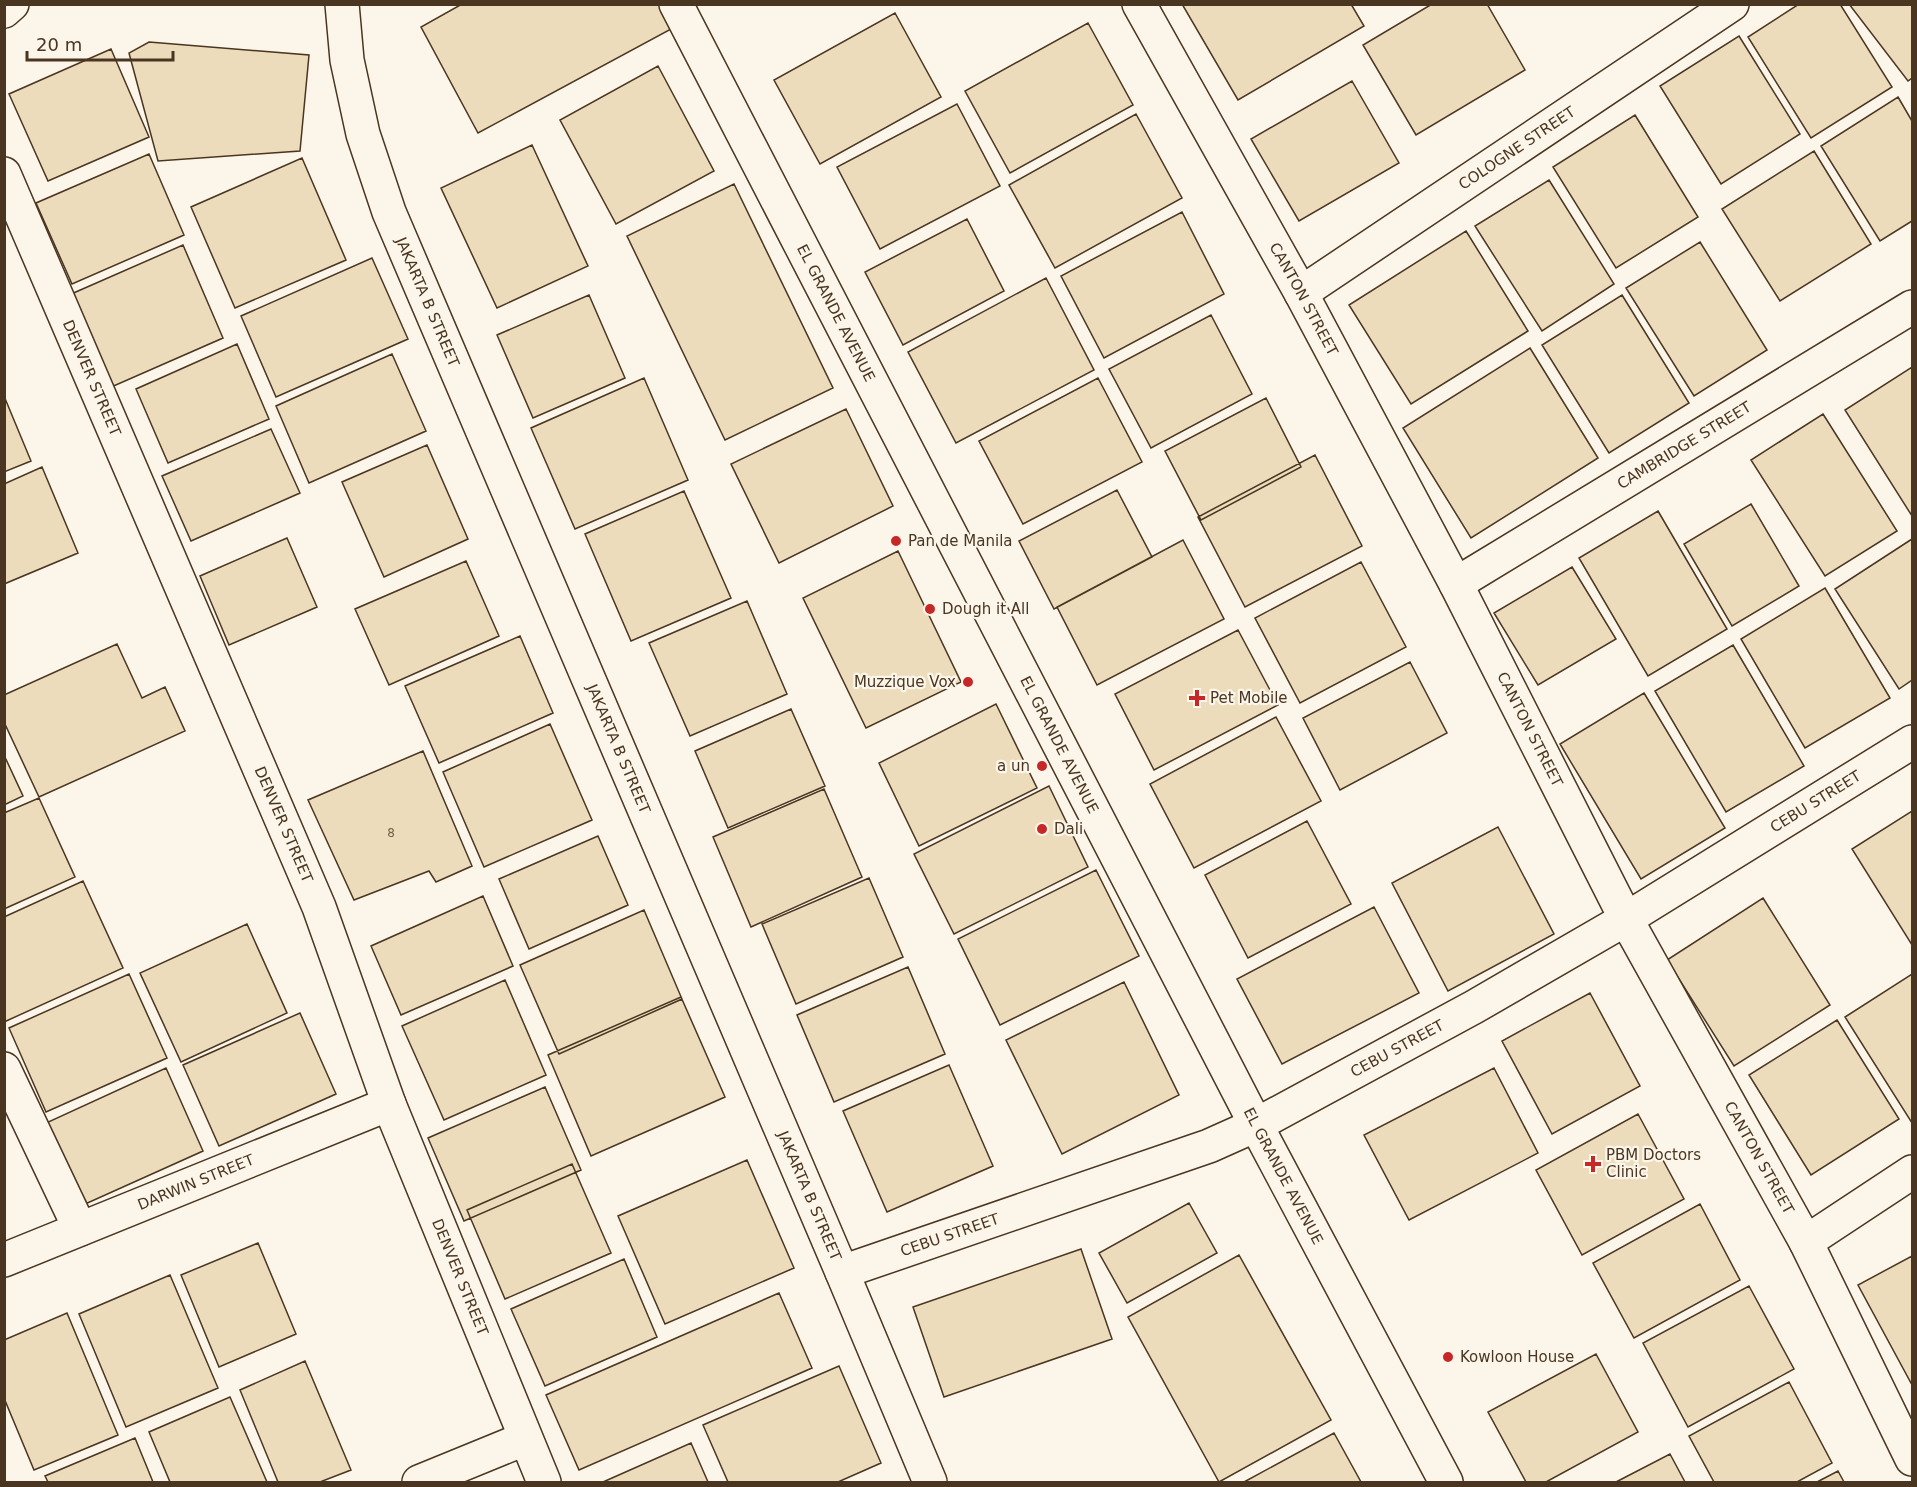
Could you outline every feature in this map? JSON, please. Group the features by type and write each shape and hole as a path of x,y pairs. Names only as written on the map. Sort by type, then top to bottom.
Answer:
{"street":[{"path":"4,11 12,4"},
{"name":"JAKARTA B STREET","path":"342,4 347,60 363,134 388,212 930,1482"},
{"name":"EL GRANDE AVENUE","path":"676,4 1256,1125 1446,1482"},
{"name":"CANTON STREET","path":"1139,4 1301,293 1456,584 1626,919 1806,1242 1912,1459"},
{"name":"COLOGNE STREET","path":"1301,293 1732,4"},
{"name":"DENVER STREET","path":"4,174 319,907 389,1104 524,1439 544,1482"},
{"name":"CAMBRIDGE STREET","path":"1456,584 1912,307"},
{"name":"CEBU STREET","path":"842,1272 1209,1146 1256,1125 1474,1007 1626,919 1912,742"},
{"path":"4,1070 80,1229"},
{"name":"DARWIN STREET","path":"4,1260 389,1104"},
{"path":"1806,1242 1912,1172"},
{"path":"419,1482 524,1439"}],"building":[{"path":"462,4 660,4 673,28 478,133 421,27"},
{"path":"1182,4 1351,4 1364,26 1238,100"},
{"path":"1432,4 1487,4 1525,70 1416,135 1363,45"},
{"path":"1799,4 1840,4 1892,87 1811,138 1748,37"},
{"path":"1849,4 1912,4 1912,78 1908,81"},
{"path":"895,13 941,97 820,164 774,80"},
{"path":"1088,23 1133,105 1010,173 965,91"},
{"path":"1739,36 1800,134 1721,184 1660,86"},
{"path":"149,42 309,55 300,151 158,161 129,53"},
{"path":"111,49 149,137 48,181 9,94"},
{"path":"658,66 714,171 616,224 560,120"},
{"path":"1352,81 1399,163 1299,221 1251,139"},
{"path":"1898,97 1912,121 1912,221 1880,241 1821,146"},
{"path":"957,104 1000,186 880,249 837,167"},
{"path":"1136,114 1182,198 1055,268 1009,185"},
{"path":"1635,115 1698,217 1616,268 1553,167"},
{"path":"532,145 588,266 497,308 441,188"},
{"path":"1814,151 1871,244 1780,301 1722,209"},
{"path":"149,154 184,235 72,284 36,203"},
{"path":"302,158 346,260 235,308 191,207"},
{"path":"1549,180 1614,284 1542,331 1475,226"},
{"path":"734,184 833,388 725,440 627,236"},
{"path":"1182,212 1224,294 1104,358 1061,276"},
{"path":"967,219 1004,291 903,345 865,272"},
{"path":"1466,231 1528,331 1411,404 1349,305"},
{"path":"1700,242 1767,350 1694,396 1626,288"},
{"path":"183,245 223,338 109,388 69,295"},
{"path":"372,258 408,339 276,397 241,316"},
{"path":"1046,278 1094,370 956,443 908,352"},
{"path":"589,295 625,378 533,418 497,335"},
{"path":"1622,295 1689,403 1609,453 1542,345"},
{"path":"1211,315 1252,394 1151,448 1109,369"},
{"path":"237,344 269,419 168,463 136,389"},
{"path":"1530,348 1598,458 1471,538 1403,428"},
{"path":"392,354 426,431 309,483 276,406"},
{"path":"1912,367 1912,516 1845,410"},
{"path":"644,378 688,480 575,529 531,428"},
{"path":"1098,378 1142,462 1023,524 979,441"},
{"path":"4,396 31,461 4,472"},
{"path":"1266,398 1301,467 1201,520 1165,451"},
{"path":"846,409 893,506 779,563 731,464"},
{"path":"1823,414 1897,531 1825,576 1751,460"},
{"path":"271,429 300,493 191,541 162,476"},
{"path":"427,445 468,539 384,577 342,482"},
{"path":"1315,455 1362,546 1245,607 1198,517"},
{"path":"42,467 78,553 4,584 4,484"},
{"path":"1117,490 1152,557 1054,609 1019,541"},
{"path":"684,491 731,598 631,641 585,534"},
{"path":"1751,504 1799,586 1732,626 1684,544"},
{"path":"1658,511 1727,629 1648,676 1579,558"},
{"path":"287,538 317,607 229,645 200,576"},
{"path":"1912,539 1912,680 1899,689 1835,589"},
{"path":"1183,540 1224,619 1097,685 1057,607"},
{"path":"898,551 961,682 866,728 803,598"},
{"path":"466,561 499,636 389,685 355,609"},
{"path":"1361,562 1406,647 1300,703 1255,618"},
{"path":"1572,567 1616,639 1538,685 1494,613"},
{"path":"1825,588 1890,698 1805,748 1741,639"},
{"path":"747,601 787,694 690,736 649,643"},
{"path":"1238,630 1278,705 1154,770 1115,694"},
{"path":"520,636 553,713 439,763 405,686"},
{"path":"117,644 142,698 165,687 185,731 39,797 4,722 4,695"},
{"path":"1733,645 1804,766 1726,812 1655,691"},
{"path":"1410,662 1447,733 1340,790 1303,718"},
{"path":"1644,693 1725,828 1641,879 1560,744"},
{"path":"996,704 1037,788 919,846 879,763"},
{"path":"791,709 825,786 728,828 695,751"},
{"path":"1276,717 1321,801 1194,868 1150,784"},
{"path":"550,724 592,820 484,867 443,772"},
{"path":"423,751 472,866 436,882 429,871 354,900 308,800"},
{"path":"4,755 23,796 4,805"},
{"path":"1049,786 1088,867 954,934 914,854"},
{"path":"824,789 862,877 751,927 713,837"},
{"path":"39,798 75,877 4,909 4,813"},
{"path":"1912,811 1912,945 1852,849"},
{"path":"1307,821 1351,904 1248,958 1205,875"},
{"path":"1498,827 1554,934 1448,991 1392,883"},
{"path":"598,836 628,905 529,949 499,879"},
{"path":"1096,870 1139,956 1000,1025 958,939"},
{"path":"869,878 903,957 796,1004 762,924"},
{"path":"83,881 123,968 4,1022 4,917"},
{"path":"483,896 513,966 401,1015 371,946"},
{"path":"1763,898 1830,1005 1734,1066 1667,960"},
{"path":"1374,907 1419,993 1282,1064 1237,979"},
{"path":"644,910 682,999 559,1054 520,965"},
{"path":"247,924 287,1013 181,1062 140,973"},
{"path":"908,967 945,1054 834,1102 797,1015"},
{"path":"129,974 167,1058 46,1112 9,1028"},
{"path":"1912,974 1912,1123 1845,1017"},
{"path":"505,980 546,1075 444,1120 402,1026"},
{"path":"1124,982 1179,1095 1062,1154 1006,1040"},
{"path":"1590,993 1640,1086 1552,1134 1502,1041"},
{"path":"681,997 725,1097 591,1156 548,1055"},
{"path":"300,1013 336,1094 219,1146 183,1065"},
{"path":"1837,1020 1899,1119 1811,1175 1749,1075"},
{"path":"949,1065 993,1166 887,1212 843,1111"},
{"path":"166,1068 203,1151 83,1205 46,1123"},
{"path":"1494,1068 1538,1153 1409,1220 1364,1135"},
{"path":"545,1087 581,1170 464,1221 428,1138"},
{"path":"1638,1114 1684,1199 1582,1255 1536,1170"},
{"path":"747,1160 794,1268 665,1324 618,1216"},
{"path":"572,1164 611,1253 505,1299 467,1210"},
{"path":"1189,1203 1217,1253 1127,1303 1099,1253"},
{"path":"1700,1204 1740,1280 1634,1338 1593,1263"},
{"path":"258,1243 296,1334 219,1367 181,1275"},
{"path":"1081,1249 1112,1339 944,1397 913,1307"},
{"path":"1239,1255 1331,1420 1219,1482 1128,1317"},
{"path":"1912,1256 1912,1382 1911,1383 1858,1285"},
{"path":"624,1259 657,1337 545,1386 511,1309"},
{"path":"170,1275 218,1388 126,1427 79,1314"},
{"path":"1749,1286 1794,1369 1688,1427 1643,1343"},
{"path":"779,1293 812,1368 579,1470 546,1395"},
{"path":"67,1313 118,1435 34,1470 4,1398 4,1340"},
{"path":"1596,1354 1638,1432 1546,1482 1526,1482 1488,1412"},
{"path":"305,1361 351,1470 320,1482 278,1482 240,1390"},
{"path":"839,1366 881,1463 838,1482 728,1482 703,1425"},
{"path":"1789,1382 1832,1463 1797,1482 1714,1482 1689,1436"},
{"path":"230,1397 267,1482 170,1482 149,1432"},
{"path":"1334,1433 1361,1482 1244,1482"},
{"path":"135,1438 153,1482 48,1482 45,1476"},
{"path":"691,1443 708,1482 603,1482"},
{"path":"1670,1454 1685,1482 1616,1482"},
{"path":"1838,1471 1844,1482 1817,1482"}],"place":[{"name":"Pan de Manila","path":"896,541"},
{"name":"Dough it All","path":"930,609"},
{"name":"Muzzique Vox","path":"968,682"},
{"name":"Pet Mobile","path":"1197,698"},
{"name":"a un","path":"1042,766"},
{"name":"Dali","path":"1042,829"},
{"name":"PBM Doctors Clinic","path":"1593,1164"},
{"name":"Kowloon House","path":"1448,1357"}]}
